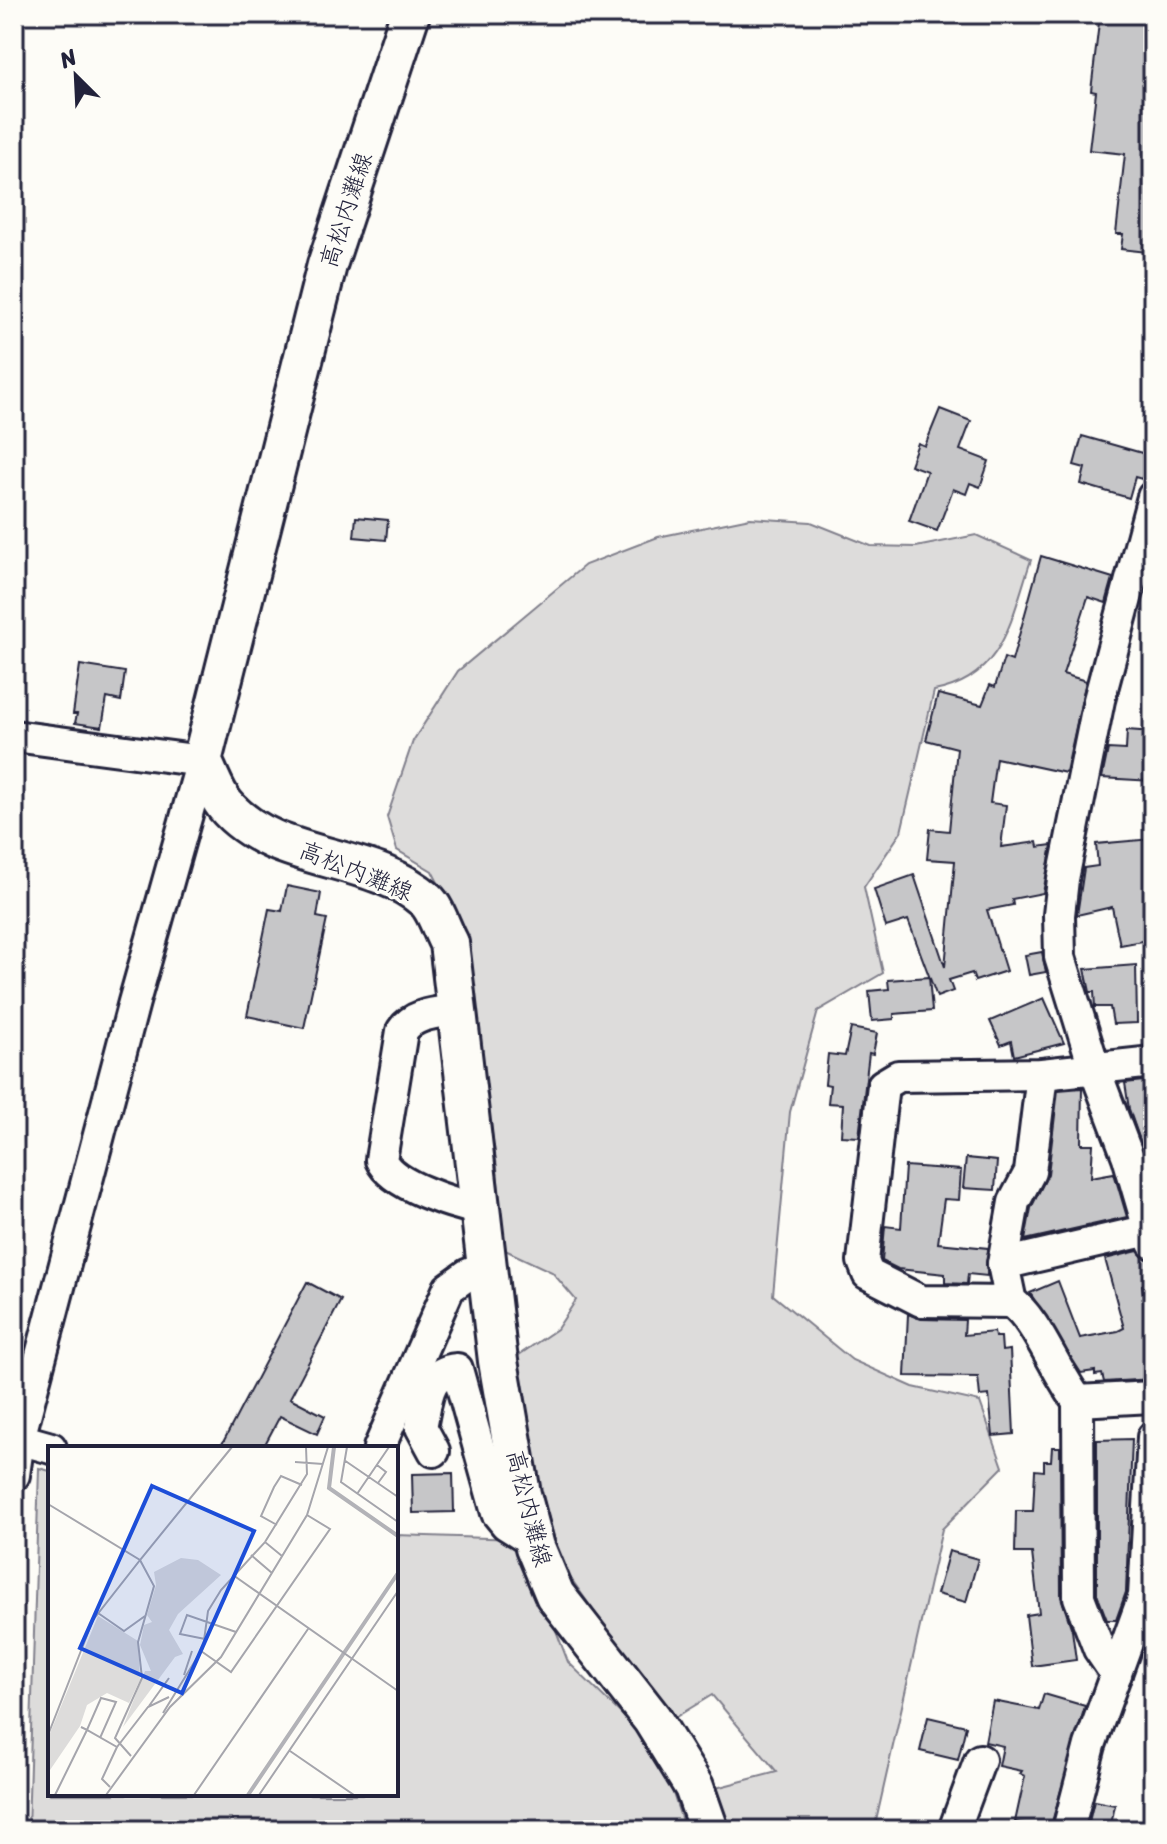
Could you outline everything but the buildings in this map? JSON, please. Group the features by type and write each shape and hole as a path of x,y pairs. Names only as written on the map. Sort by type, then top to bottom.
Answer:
{"main road":[{"name":"高松内灘線","path":"410,14 327,265 202,761 225,805 253,828 306,852 396,882 427,901 449,943 498,1361 521,1494 533,1541 555,1595 652,1719 694,1787 709,1830"}],"street":[{"path":"1003,1264 1151,1237 1128,1157 1095,1070 1060,957 1059,915 1063,879 1099,700 1152,504"},
{"path":"14,736 202,761 134,1002 19,1439 14,1475"},
{"path":"457,1010 420,1016 408,1022 402,1031 381,1160 391,1176 482,1210"},
{"path":"1011,1302 921,1301 868,1274 863,1261 883,1085 898,1076 1042,1074 1153,1062"},
{"path":"1042,1074 1030,1172 1014,1202 1003,1264 1011,1302 1032,1322 1062,1382 1078,1401 1079,1597 1099,1649 1116,1674"},
{"path":"380,1446 449,1288 467,1275 489,1266"},
{"path":"434,1451 421,1427 432,1379 445,1370 457,1369 497,1513 506,1524 533,1541"},
{"path":"1078,1401 1153,1396 1153,1421"},
{"path":"1068,1830 1090,1745 1144,1596 1153,1437"},
{"path":"19,1439 48,1447"},
{"path":"954,1830 980,1760"}],"shaded area":[{"path":"750,518 811,522 871,546 916,547 976,535 1031,560 1010,624 990,659 976,673 957,684 934,691 901,832 864,887 883,973 818,1011 790,1112 773,1295 852,1360 913,1387 980,1402 1003,1467 942,1529 874,1830 727,1830 712,1789 777,1772 712,1695 671,1720 562,1566 536,1472 516,1357 557,1329 576,1300 552,1272 503,1249 497,1167 462,928 432,871 397,850 387,817 413,741 458,671 585,565 658,537"},
{"path":"39,1468 48,1470 48,1796 398,1796 398,1535 521,1539 568,1662 659,1751 685,1830 28,1830"}]}
